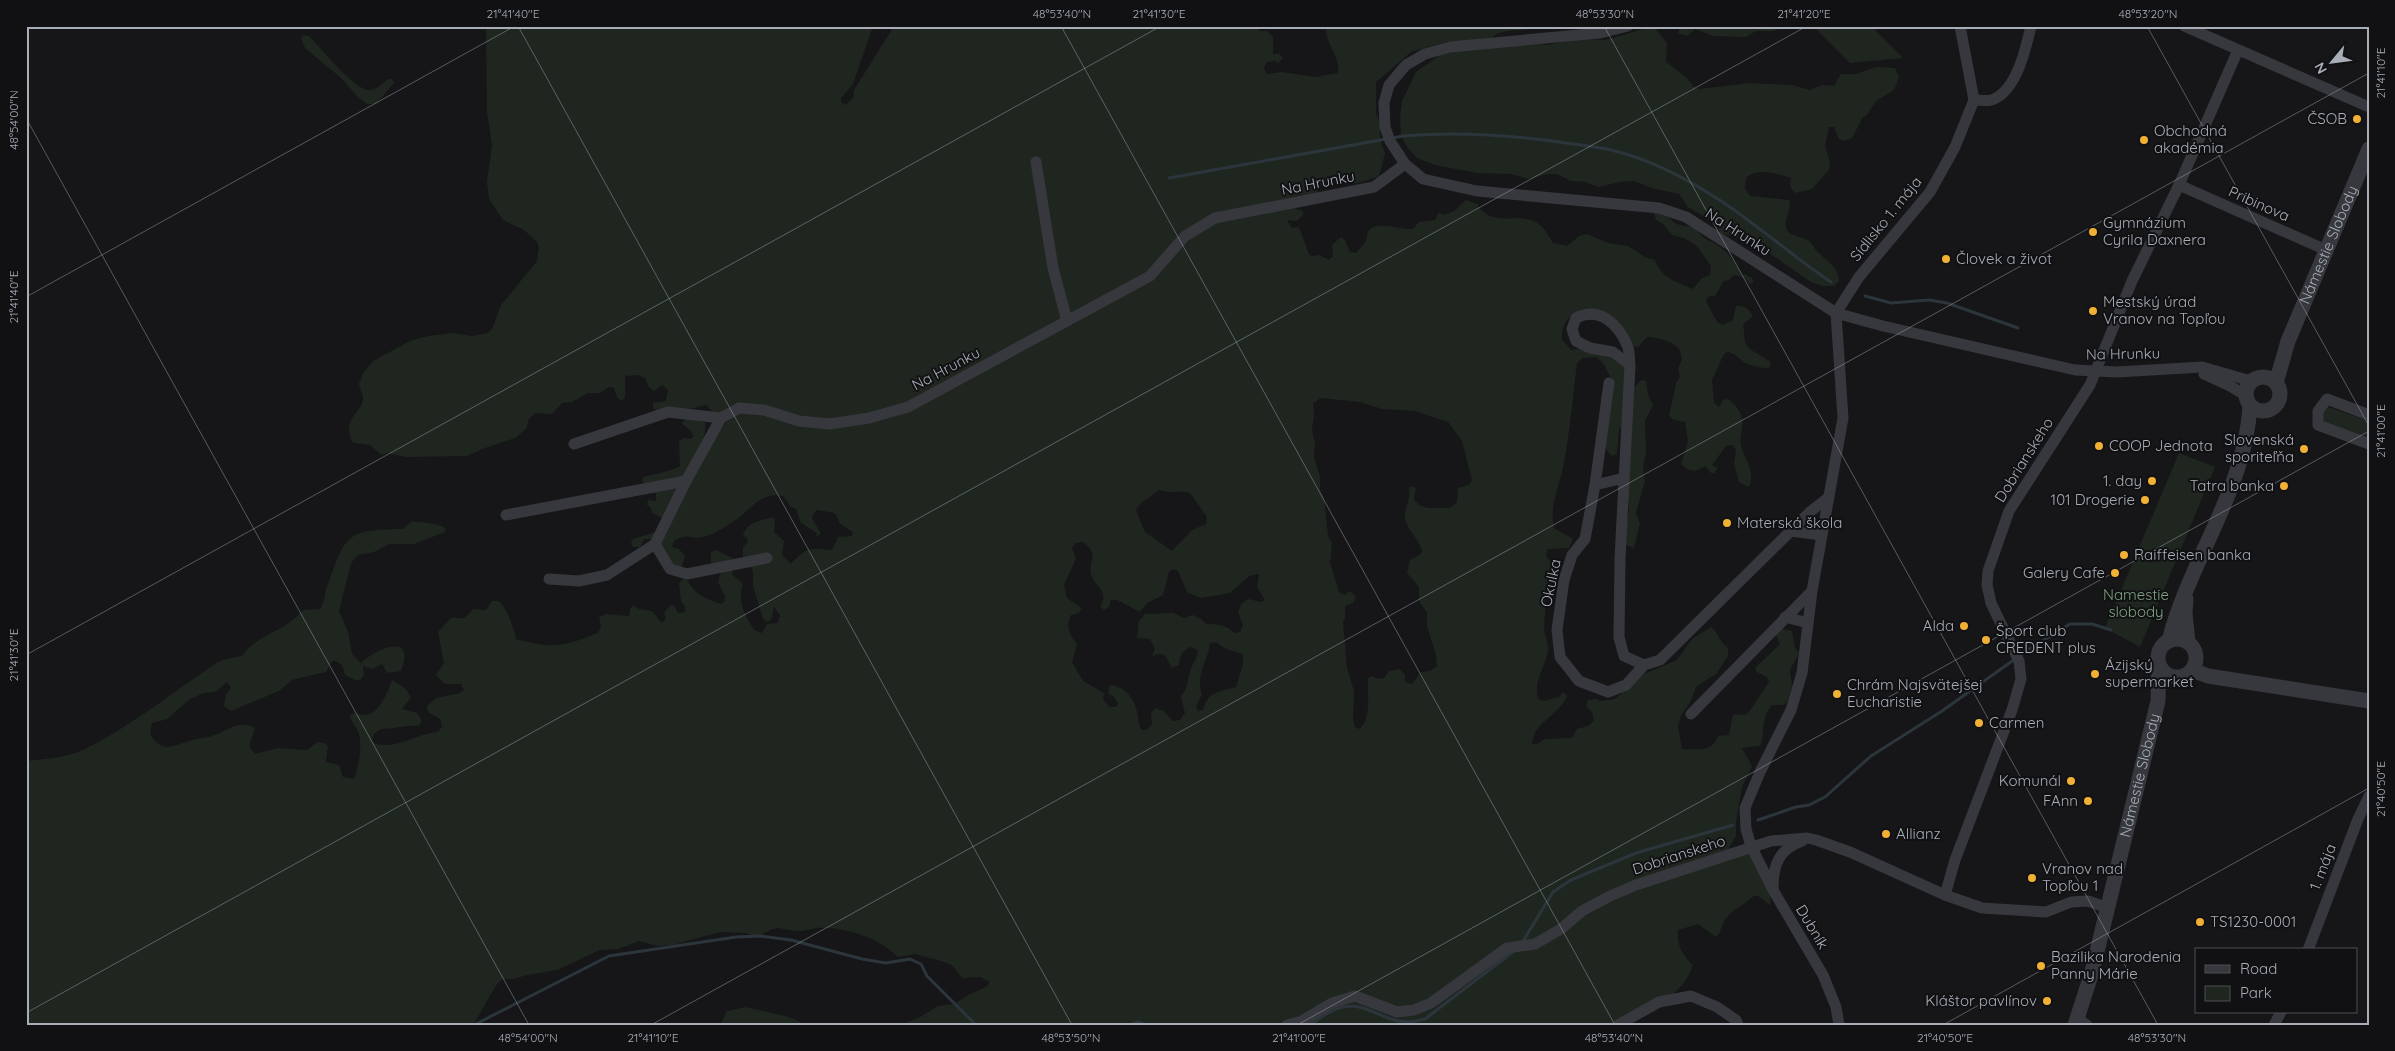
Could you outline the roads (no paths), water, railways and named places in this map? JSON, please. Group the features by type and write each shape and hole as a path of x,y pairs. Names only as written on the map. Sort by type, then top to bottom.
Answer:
{"street":[{"path":"1405,164 1390,141 1385,127 1384,103 1389,85 1406,65 1424,54 1450,47 1600,33 1628,26"},
{"path":"1960,26 1974,100 1993,100 2008,88 2024,57 2031,26"},
{"path":"2184,26 2369,107"},
{"name":"Dobrianskeho","path":"1946,895 1955,860 2012,710 2021,679 2017,656 1992,603 1987,585 1988,571 2009,511 2090,385 2132,280 2179,185 2238,50"},
{"name":"Sídlisko 1. mája","path":"1836,312 1859,277 1930,192 1955,148 1974,100"},
{"name":"Námestie Slobody","path":"2276,383 2288,341 2369,149"},
{"path":"1036,162 1053,268 1067,321"},
{"name":"Na Hrunku","path":"721,418 739,408 764,410 799,421 830,424 869,418 908,407 1150,276 1185,236 1215,218 1374,188 1405,164 1423,178 1477,191 1659,208 1686,217 1836,312 1883,326 2065,367 2096,371 2190,369 2202,367 2256,379"},
{"name":"Pribinova","path":"2179,185 2326,250"},
{"path":"1752,846 1746,828 1746,811 1760,772 1791,710 1802,673 1821,535 1843,418 1836,312"},
{"path":"1630,364 1613,352 1590,348 1576,341 1572,329 1576,318 1585,313 1603,315 1617,328 1628,346 1630,364 1619,637 1624,656 1644,665"},
{"name":"Námestie Slobody","path":"2256,379 2288,341"},
{"name":"Na Hrunku","path":"2190,369 2230,386 2248,400"},
{"path":"2158,701 2158,654 2169,641 2176,612 2188,588 2238,464 2249,424 2248,400 2256,379 2270,378 2279,388 2278,400 2256,431 2238,464"},
{"name":"Okulka","path":"1609,383 1595,485 1585,539 1572,555 1564,580 1557,630 1560,657 1579,681 1608,692 1626,685 1644,665 1660,660 1829,497"},
{"path":"2369,415 2327,399 2318,411 2318,424 2369,444"},
{"path":"2248,400 2259,410 2271,409"},
{"path":"549,579 579,581 607,575 656,544 686,481 721,418 668,412 574,444"},
{"path":"1595,485 1624,478"},
{"path":"506,515 686,481"},
{"path":"1791,532 1821,535"},
{"path":"656,544 670,569 687,574 767,558"},
{"path":"2158,701 2178,677 2192,670 2196,658 2185,612 2188,588"},
{"path":"1691,714 1784,617 1812,591"},
{"path":"1784,617 1808,623"},
{"path":"2169,641 2178,639 2192,647 2205,665 2226,678"},
{"path":"2159,665 2166,674 2178,677"},
{"path":"2192,670 2208,676 2369,701"},
{"name":"Námestie Slobody","path":"2080,1023 2158,701"},
{"name":"1. mája","path":"2309,948 2358,819 2369,796"},
{"path":"1773,890 1773,870 1780,854 1807,838"},
{"name":"Dobrianskeho","path":"1287,1025 1302,1021 1332,1003 1354,996 1397,1012 1414,1010 1431,1003 1507,948 1527,947 1561,929 1582,911 1610,896 1636,884 1771,841 1807,838 1850,852 1946,895 1982,908 2046,912 2071,902 2084,901 2108,908"},
{"name":"Dubník","path":"1752,846 1773,890 1823,975 1836,1007 1840,1025"},
{"path":"1618,1025 1659,1002 1691,996 1717,1007 1736,1020 1738,1025"}],"waterway":[{"path":"1169,178 1403,136 1484,135 1595,147 1640,159 1698,187 1724,203 1831,282"},
{"path":"1865,296 1891,303 1929,300 1947,303 2018,328"},
{"path":"2020,655 2070,624 2092,624 2111,630"},
{"path":"1758,820 1796,807 1809,805 1825,797 1871,756 1942,711 2015,659"},
{"path":"1522,943 1553,892 1571,880 1636,853 1733,825"},
{"path":"474,1025 609,956 736,937 760,936 791,940 862,959 886,963 910,959 921,964 927,976 976,1025"},
{"path":"1309,1025 1334,1010 1354,1006 1400,1021 1412,1022 1425,1019 1514,951"},
{"path":"1129,1025 1138,1022 1146,1025"}],"place":[{"name":"ČSOB","path":"2357,119"},
{"name":"Obchodná akadémia","path":"2144,140"},
{"name":"Gymnázium Cyrila Daxnera","path":"2093,232"},
{"name":"Človek a život","path":"1946,259"},
{"name":"Mestský úrad Vranov na Topľou","path":"2093,311"},
{"name":"COOP Jednota","path":"2099,446"},
{"name":"Slovenská sporiteľňa","path":"2304,449"},
{"name":"1. day","path":"2152,481"},
{"name":"Tatra banka","path":"2284,486"},
{"name":"101 Drogerie","path":"2145,500"},
{"name":"Materská škola","path":"1727,523"},
{"name":"Raiffeisen banka","path":"2124,555"},
{"name":"Galery Cafe","path":"2115,573"},
{"name":"Alda","path":"1964,626"},
{"name":"Šport club CREDENT plus","path":"1986,640"},
{"name":"Ázijský supermarket","path":"2095,674"},
{"name":"Chrám Najsvätejšej Eucharistie","path":"1837,694"},
{"name":"Carmen","path":"1979,723"},
{"name":"Komunál","path":"2071,781"},
{"name":"FAnn","path":"2088,801"},
{"name":"Allianz","path":"1886,834"},
{"name":"Vranov nad Topľou 1","path":"2032,878"},
{"name":"TS1230-0001","path":"2200,922"},
{"name":"Bazilika Narodenia Panny Márie","path":"2041,966"},
{"name":"Kláštor pavlínov","path":"2047,1001"}],"park label":[{"name":"Namestie slobody","path":"2136,604"}]}
